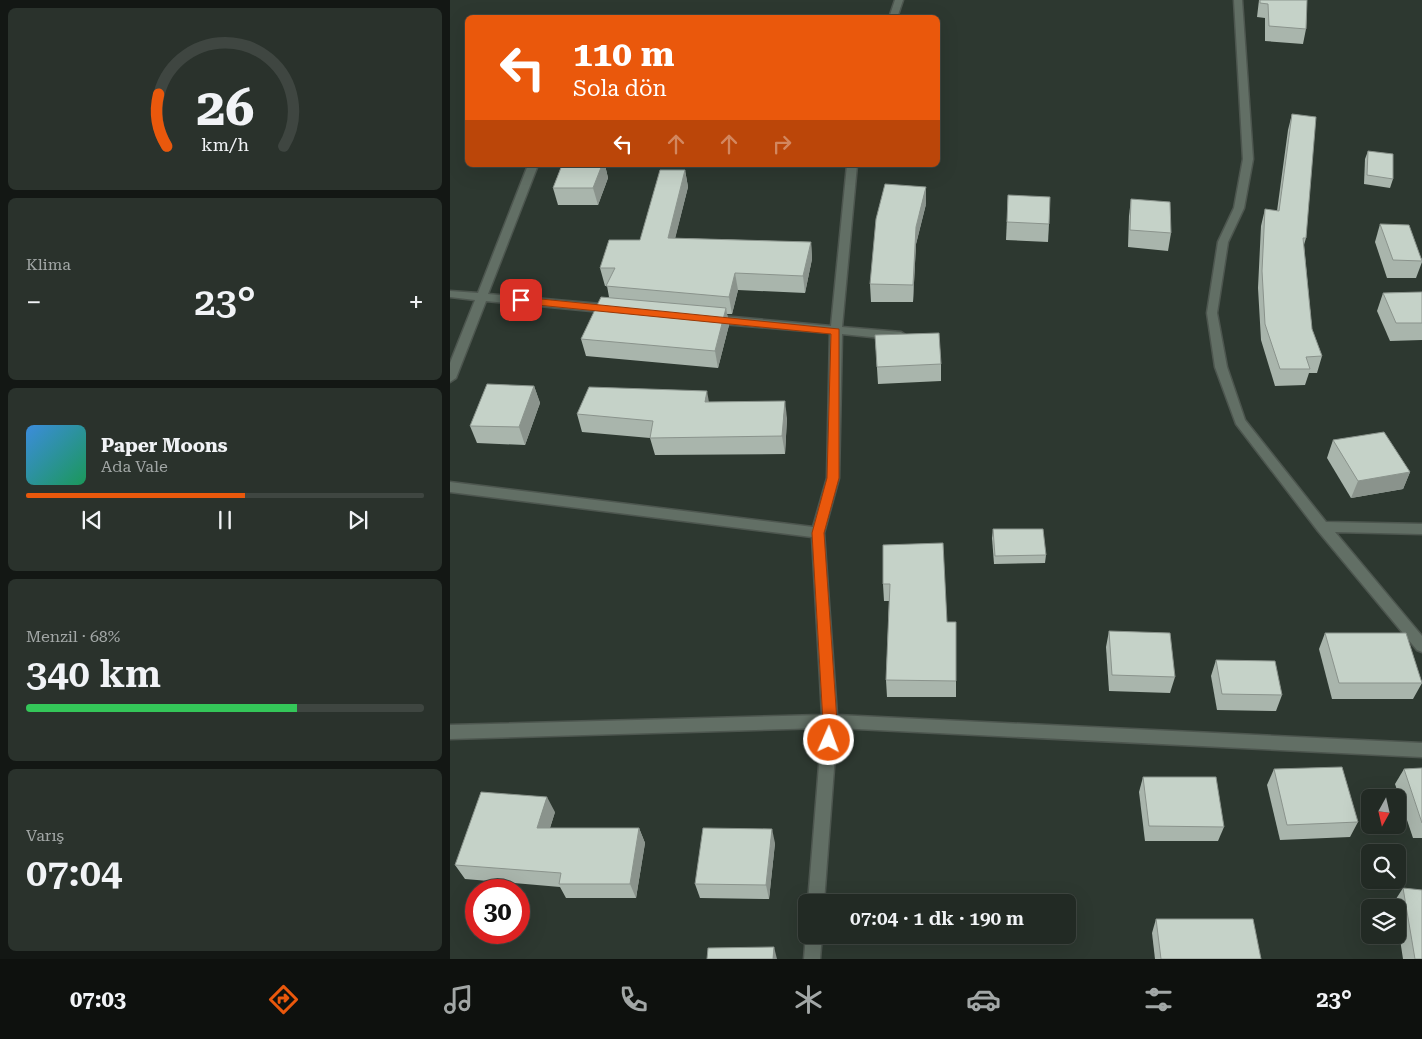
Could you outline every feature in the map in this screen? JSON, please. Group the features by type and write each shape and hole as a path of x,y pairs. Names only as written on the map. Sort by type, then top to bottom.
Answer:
{"street":[{"path":"893,15 899,0"},
{"path":"1238,0 1248,159 1239,208 1223,242 1212,313 1220,358 1240,421 1323,527 1422,646"},
{"path":"450,378 532,167"},
{"path":"817,894 830,722 818,533 833,478 836,331 852,167"},
{"path":"450,294 619,310"},
{"path":"698,318 910,337"},
{"path":"450,487 818,533"},
{"path":"1323,527 1422,529"},
{"path":"450,732 830,722 1422,750"},
{"path":"812,959 813,944"}],"building":[{"path":"1260,0 1307,0 1306,29 1269,26 1268,4 1260,3"},
{"path":"1292,114 1316,117 1306,238 1303,238 1312,329 1322,356 1306,357 1310,369 1280,369 1265,324 1262,271 1265,209 1279,211"},
{"path":"1368,151 1393,154 1393,179 1367,175"},
{"path":"561,167 601,167 593,188 553,188"},
{"path":"660,170 685,170 668,238 811,242 803,276 735,273 729,297 606,286 615,268 600,268 609,240 640,240"},
{"path":"885,184 926,187 916,227 913,285 870,284 876,219"},
{"path":"1008,195 1050,197 1049,224 1007,222"},
{"path":"1131,199 1170,202 1171,233 1130,230"},
{"path":"1380,224 1409,225 1422,261 1393,260"},
{"path":"1422,292 1422,323 1396,323 1383,293"},
{"path":"601,297 726,308 715,351 581,339"},
{"path":"939,333 941,364 877,367 875,335"},
{"path":"487,384 534,386 519,427 470,426"},
{"path":"589,387 707,391 705,402 785,401 782,436 650,438 653,421 577,414"},
{"path":"1384,432 1410,472 1358,481 1333,440"},
{"path":"993,529 1043,529 1046,555 995,556"},
{"path":"943,543 947,622 956,622 956,681 886,680 890,584 883,584 883,545"},
{"path":"1109,631 1170,633 1175,677 1112,675"},
{"path":"1325,633 1406,633 1422,683 1339,683"},
{"path":"1216,660 1275,661 1282,695 1222,694"},
{"path":"1342,767 1358,822 1287,825 1274,769"},
{"path":"1422,768 1422,823 1404,769"},
{"path":"1143,777 1216,777 1224,827 1149,826"},
{"path":"481,792 547,797 537,828 639,828 630,884 559,884 561,873 455,865"},
{"path":"703,828 772,829 766,885 695,884"},
{"path":"1403,889 1422,890 1422,959 1415,959"},
{"path":"1156,919 1253,919 1261,959 1161,959"},
{"path":"774,947 773,959 707,959 708,948"}],"route":[{"path":"521,300 836,331 833,478 818,533 830,722 829,740"}]}
